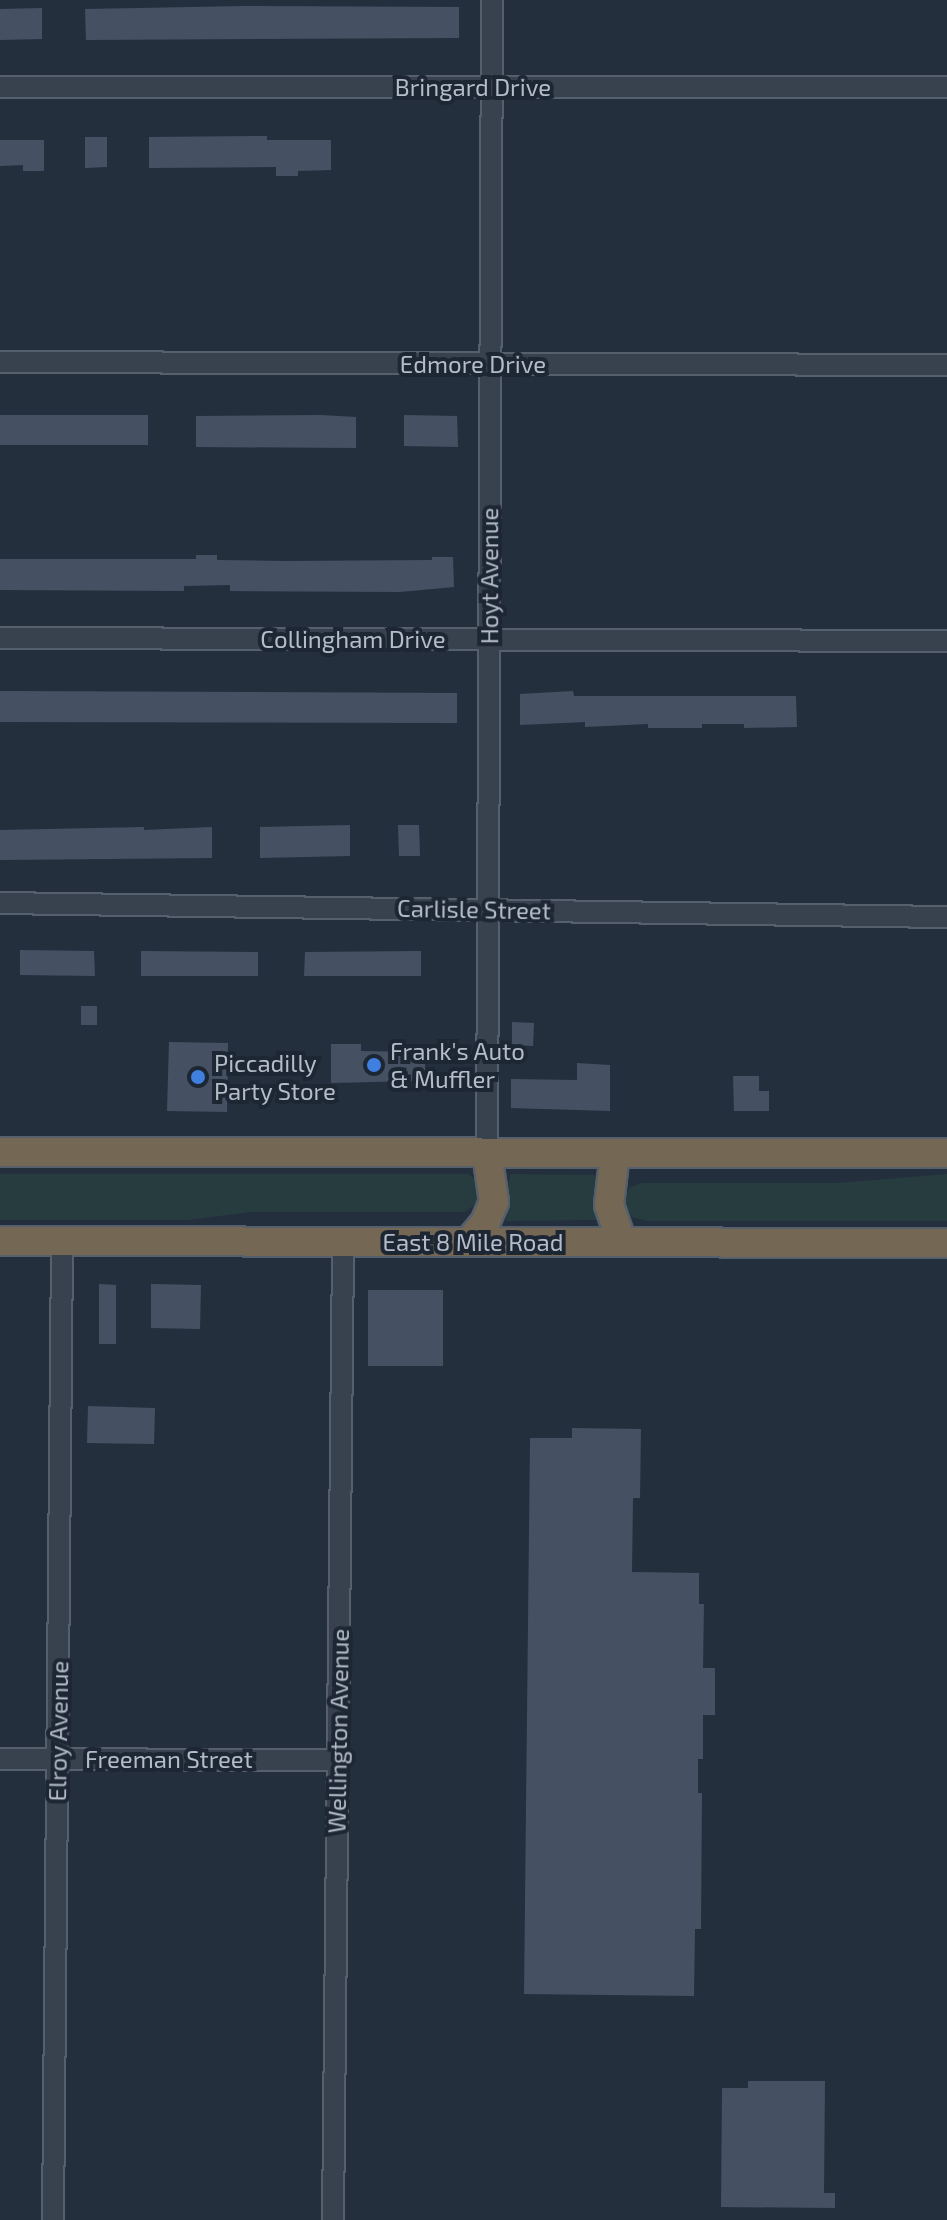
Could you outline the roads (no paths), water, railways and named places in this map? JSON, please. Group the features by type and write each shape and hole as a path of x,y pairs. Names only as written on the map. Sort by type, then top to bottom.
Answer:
{"highway":[{"path":"0,1152 947,1153"},
{"path":"469,1242 485,1223 494,1202 487,1153"},
{"path":"615,1153 609,1205 622,1242"},
{"name":"East 8 Mile Road","path":"0,1241 947,1243"}],"street":[{"name":"Hoyt Avenue","path":"487,1153 492,0"},
{"name":"Bringard Drive","path":"0,87 947,87"},
{"name":"Edmore Drive","path":"0,362 947,365"},
{"name":"Collingham Drive","path":"0,638 947,641"},
{"name":"Carlisle Street","path":"0,903 947,917"},
{"name":"Elroy Avenue","path":"53,2220 62,1241"},
{"name":"Wellington Avenue","path":"333,2220 343,1242"},
{"name":"Freeman Street","path":"0,1759 337,1760"}],"place":[{"name":"Frank's Auto & Muffler","path":"374,1065"},
{"name":"Piccadilly Party Store","path":"198,1077"}]}
